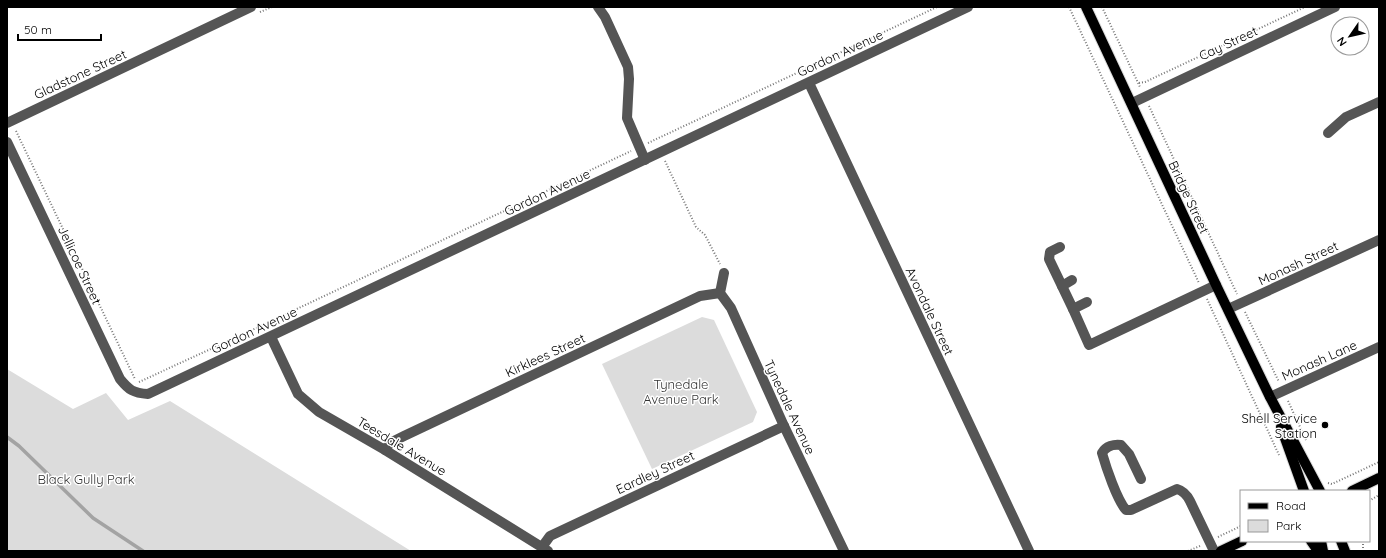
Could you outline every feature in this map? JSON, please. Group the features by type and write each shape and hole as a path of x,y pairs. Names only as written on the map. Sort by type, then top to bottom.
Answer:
{"main road":[{"name":"Bridge Street","path":"1086,7 1270,397 1319,490"},
{"name":"Bridge Street","path":"1270,397 1304,490"},
{"path":"1354,490 1375,480"},
{"path":"1365,490 1375,480"},
{"path":"1221,551 1240,542"},
{"path":"1313,542 1318,551"}],"street":[{"name":"Gladstone Street","path":"9,122 251,7"},
{"path":"598,7 605,18 628,67 629,79 627,118 645,160"},
{"name":"Gordon Avenue","path":"137,393 148,394 271,337 968,7"},
{"name":"Cay Street","path":"1132,103 1335,7"},
{"name":"Avondale Street","path":"809,83 1029,551"},
{"path":"1328,133 1346,117 1379,102"},
{"name":"Jellicoe Street","path":"7,142 120,379 127,388 137,393"},
{"name":"Monash Street","path":"1228,309 1379,240"},
{"path":"1060,248 1050,252 1049,259 1089,345 1216,285"},
{"path":"720,294 724,273"},
{"path":"1062,286 1072,280"},
{"name":"Tynedale Avenue","path":"720,294 731,308 784,426 844,551"},
{"name":"Kirklees Street","path":"384,450 390,443 400,438 700,296 720,294"},
{"path":"1072,309 1088,302"},
{"name":"Teesdale Avenue","path":"271,337 298,394 319,412 545,549"},
{"name":"Monash Lane","path":"1270,397 1379,347"},
{"name":"Eardley Street","path":"545,549 550,536 784,426"},
{"path":"1141,479 1129,454 1122,445 1116,444 1104,449 1102,453 1106,468 1126,510 1131,510 1177,489 1182,490 1190,501 1214,551"}],"path":[{"path":"9,122 137,383 272,321 937,7"},
{"path":"1069,7 1279,455"},
{"path":"1102,7 1309,447"},
{"path":"1138,83 1145,82 1305,7"},
{"path":"661,152 696,227 705,235 724,273"},
{"path":"1325,480 1328,484 1332,484 1379,462"},
{"path":"1370,500 1379,495"}],"green space":[{"name":"Tynedale Avenue Park","path":"702,317 714,320 757,412 753,422 652,469 602,364"},
{"name":"Black Gully Park","path":"7,369 73,409 106,393 128,420 170,401 411,551 7,551"}],"waterway":[{"path":"7,437 19,446 93,518 143,551"}],"place":[{"name":"Shell Service Station","path":"1325,425"}]}
